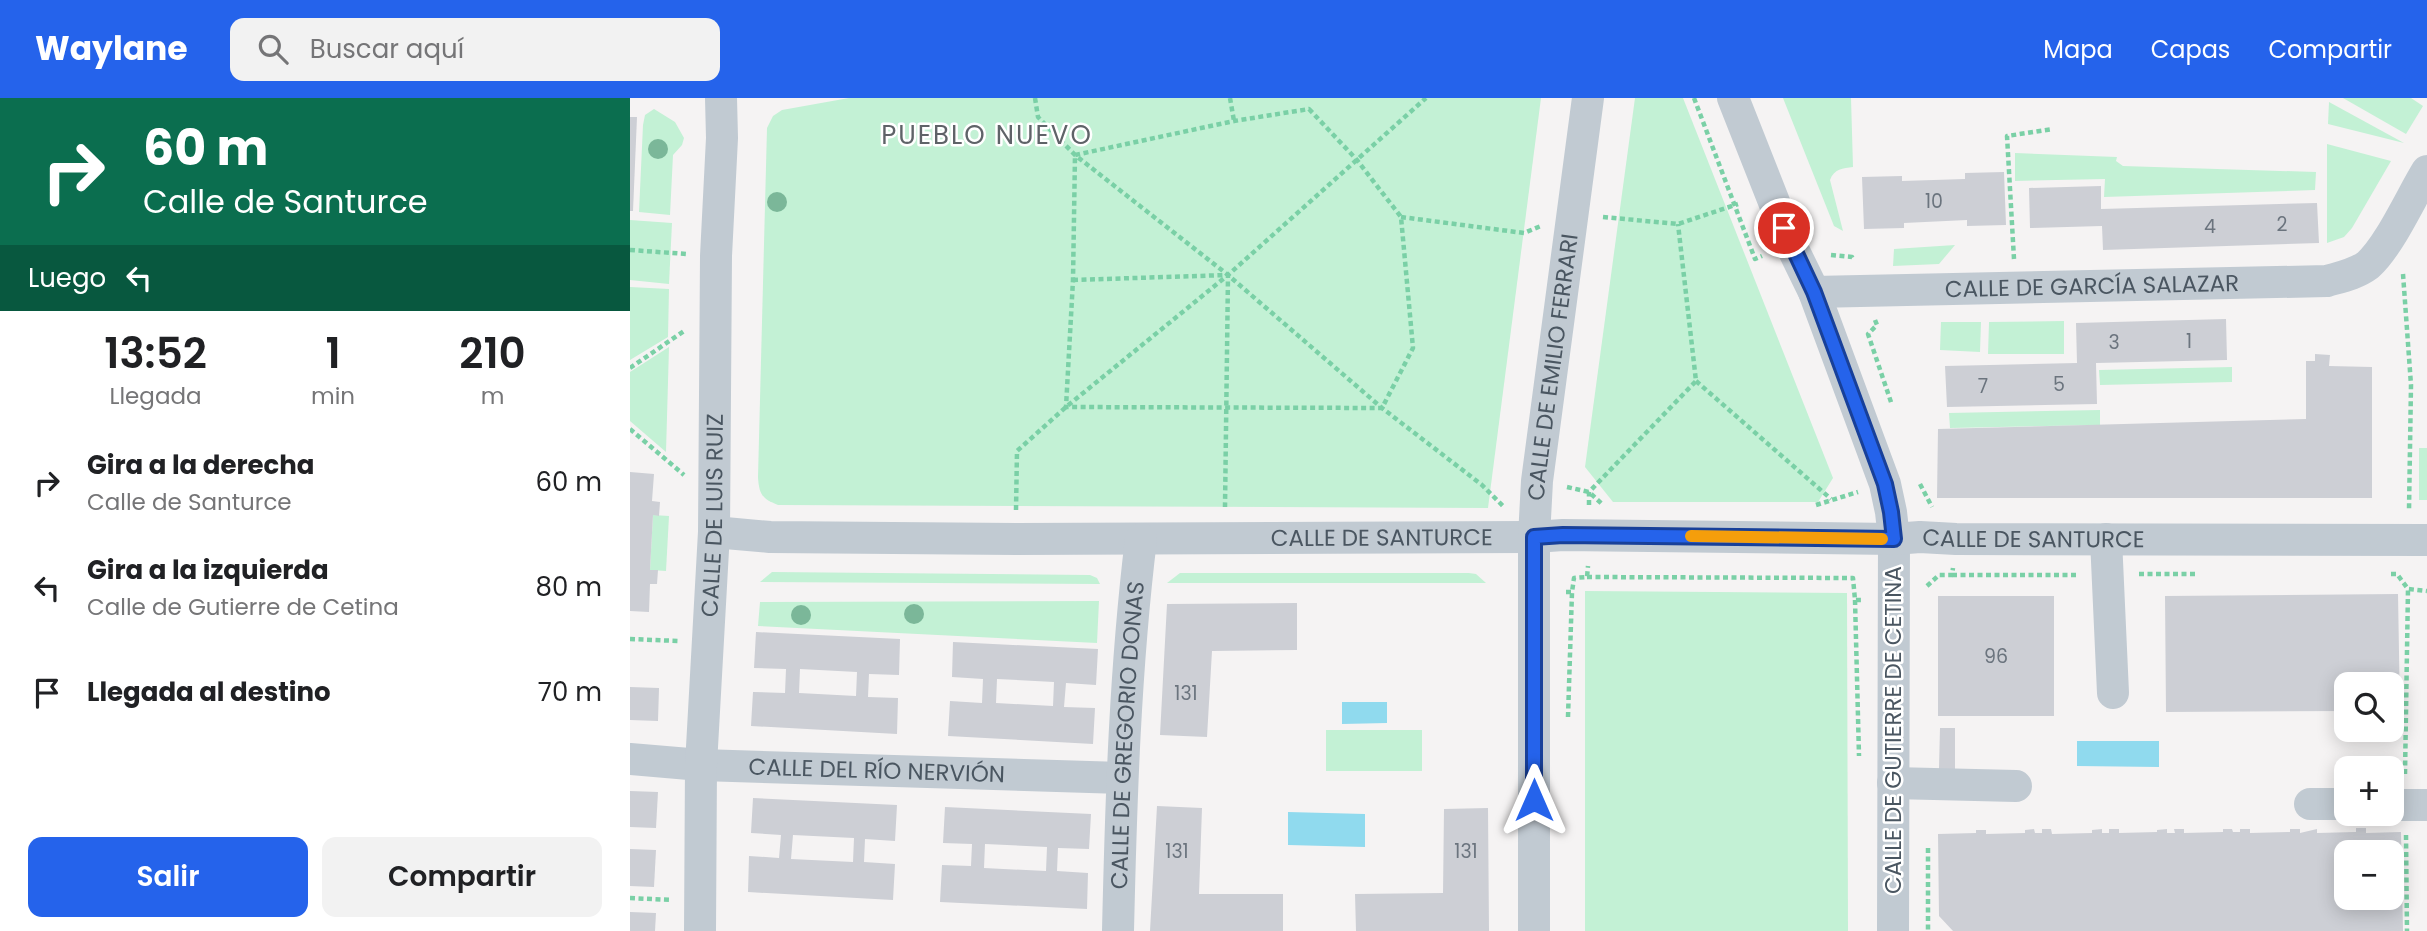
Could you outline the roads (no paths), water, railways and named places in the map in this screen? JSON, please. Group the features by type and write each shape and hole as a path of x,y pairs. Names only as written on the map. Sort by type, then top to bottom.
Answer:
{"street":[{"name":"CALLE DE LUIS RUIZ","path":"700,916 702,765 714,532 716,256 722,138 721,98"},
{"name":"CALLE DE EMILIO FERRARI","path":"1534,931 1534,537 1537,481 1588,98"},
{"name":"CALLE DE GUTIERRE DE CETINA","path":"1733,98 1791,246 1814,292 1885,484 1891,512 1894,539 1893,931"},
{"name":"CALLE DE GARCÍA SALAZAR","path":"1814,292 2327,281 2350,275 2376,254 2427,171"},
{"name":"CALLE DE SANTURCE","path":"714,532 770,537 1016,539 1590,536 2418,539"},
{"name":"CALLE DE GREGORIO DONAS","path":"1118,931 1122,778 1132,614 1141,539"},
{"path":"2106,539 2113,693"},
{"name":"CALLE DEL RÍO NERVIÓN","path":"630,759 702,765 1122,778"},
{"path":"1893,783 2016,786"},
{"path":"2310,804 2334,804"}],"water":[{"path":"1342,702 1387,702 1387,723 1342,724"},
{"path":"2077,741 2159,741 2159,767 2077,766"},
{"path":"1288,812 1365,814 1365,847 1288,845"}],"district":[{"name":"PUEBLO NUEVO","path":"987,135"}]}
